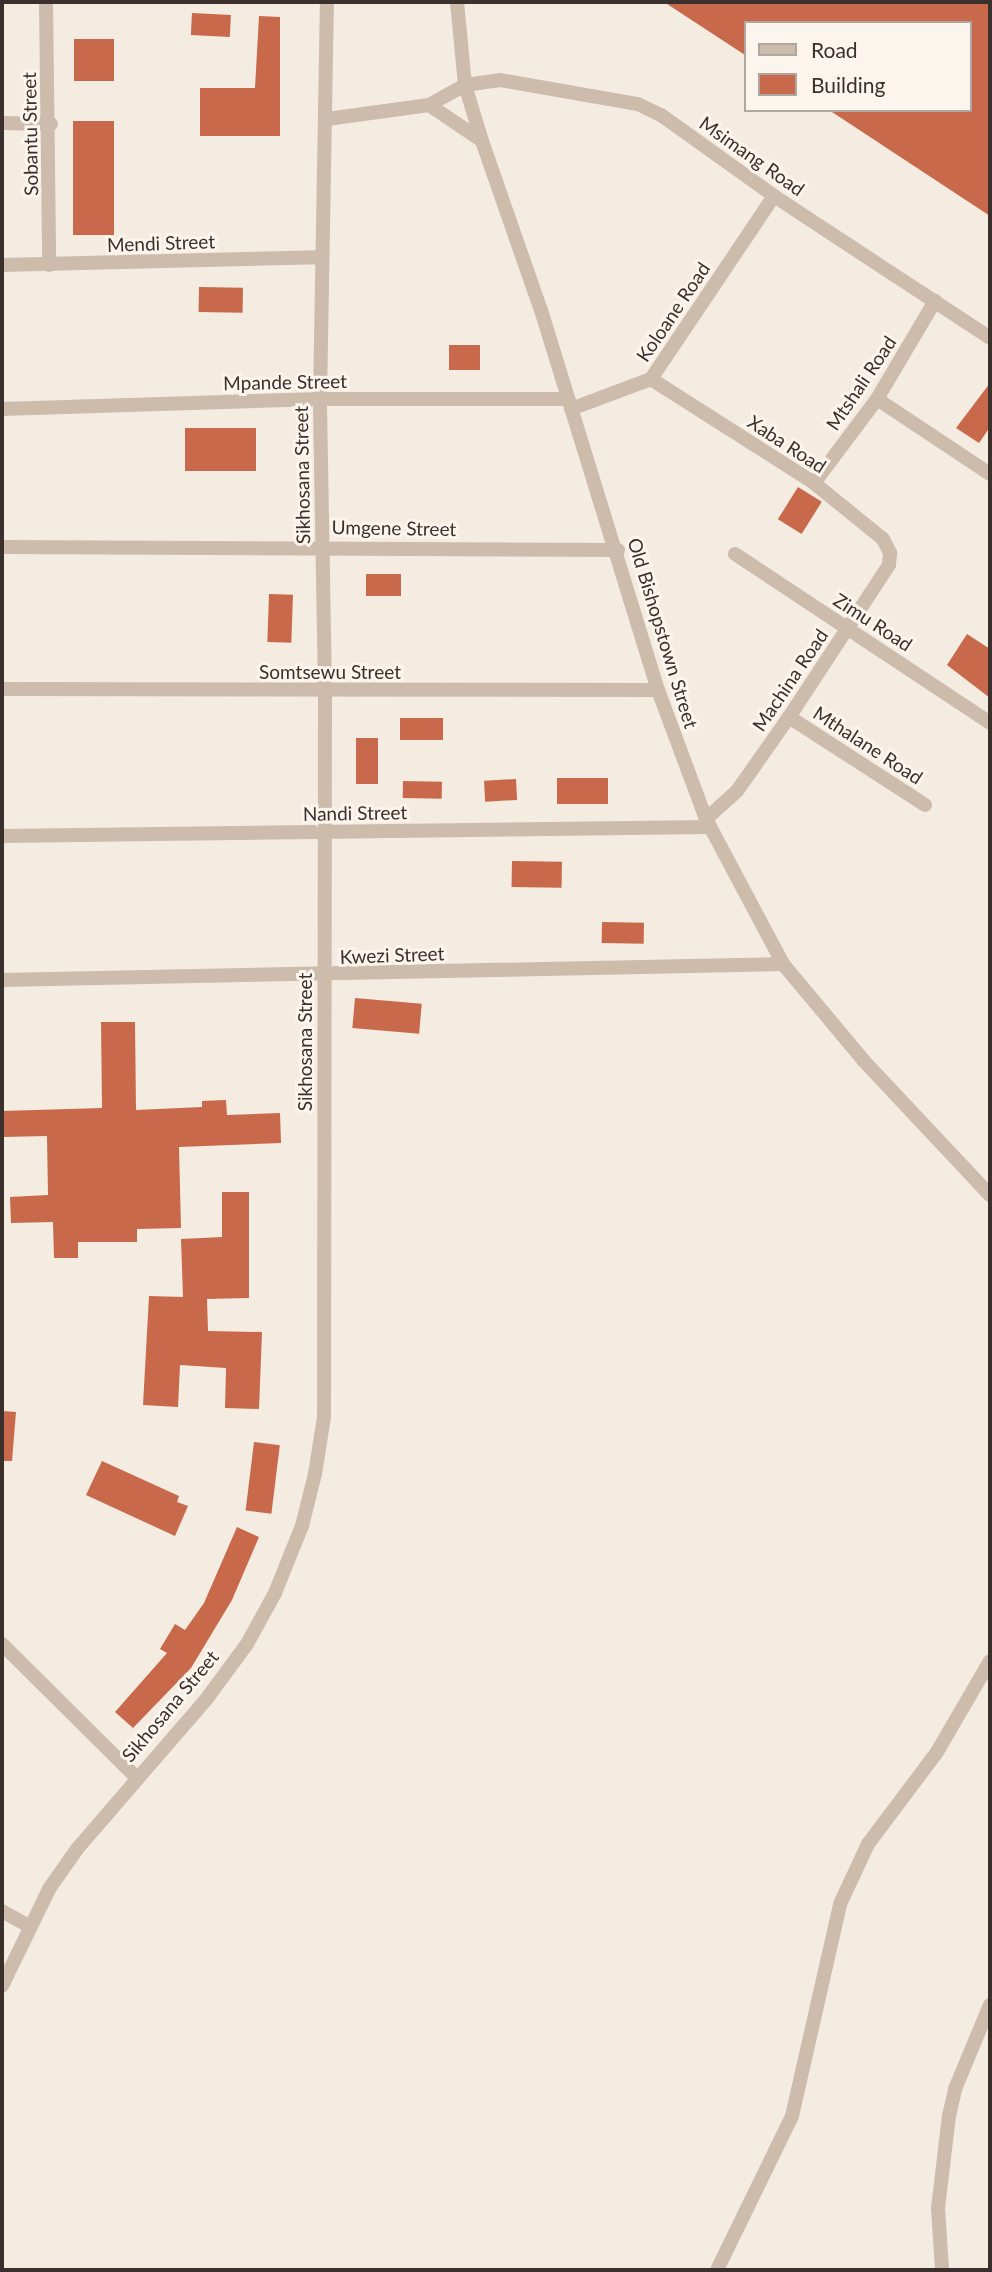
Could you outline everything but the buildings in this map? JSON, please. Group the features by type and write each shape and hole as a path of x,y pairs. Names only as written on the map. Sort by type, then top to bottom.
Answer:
{"street":[{"name":"Sobantu Street","path":"47,2 51,124 49,265"},
{"name":"Sikhosana Street","path":"2,1986 29,1926 77,1849 136,1777 208,1698 247,1644 284,1570 315,1474 324,1417 325,691 320,257 327,119 327,2"},
{"name":"Old Bishopstown Street","path":"457,2 465,85 482,141 618,550 658,690 708,823 783,964 864,1061 990,1195"},
{"name":"Msimang Road","path":"465,85 515,81 638,104 661,115 774,196 990,338"},
{"path":"327,119 429,105 465,85"},
{"path":"429,105 482,141"},
{"path":"2,123 51,124"},
{"name":"Koloane Road","path":"570,404 651,379 774,196"},
{"name":"Mendi Street","path":"2,265 320,257"},
{"name":"Mtshali Road","path":"814,484 877,399 935,301"},
{"name":"Xaba Road","path":"651,379 814,484 883,539 890,553"},
{"path":"877,399 990,474"},
{"name":"Mpande Street","path":"2,409 320,400 570,404"},
{"name":"Umgene Street","path":"2,547 618,550"},
{"name":"Machina Road","path":"708,823 737,791 789,717 889,565 890,553"},
{"name":"Zimu Road","path":"735,554 990,723"},
{"name":"Somtsewu Street","path":"2,689 658,690"},
{"name":"Mthalane Road","path":"789,717 925,805"},
{"name":"Nandi Street","path":"2,836 324,833 708,823"},
{"name":"Kwezi Street","path":"2,980 324,976 783,964"},
{"path":"2,1644 136,1777"},
{"path":"717,2270 792,2116 827,1950 844,1895 868,1844 937,1752 990,1661"},
{"path":"2,1911 29,1926"},
{"path":"942,2270 938,2208 950,2116 955,2090 990,2005"}]}
